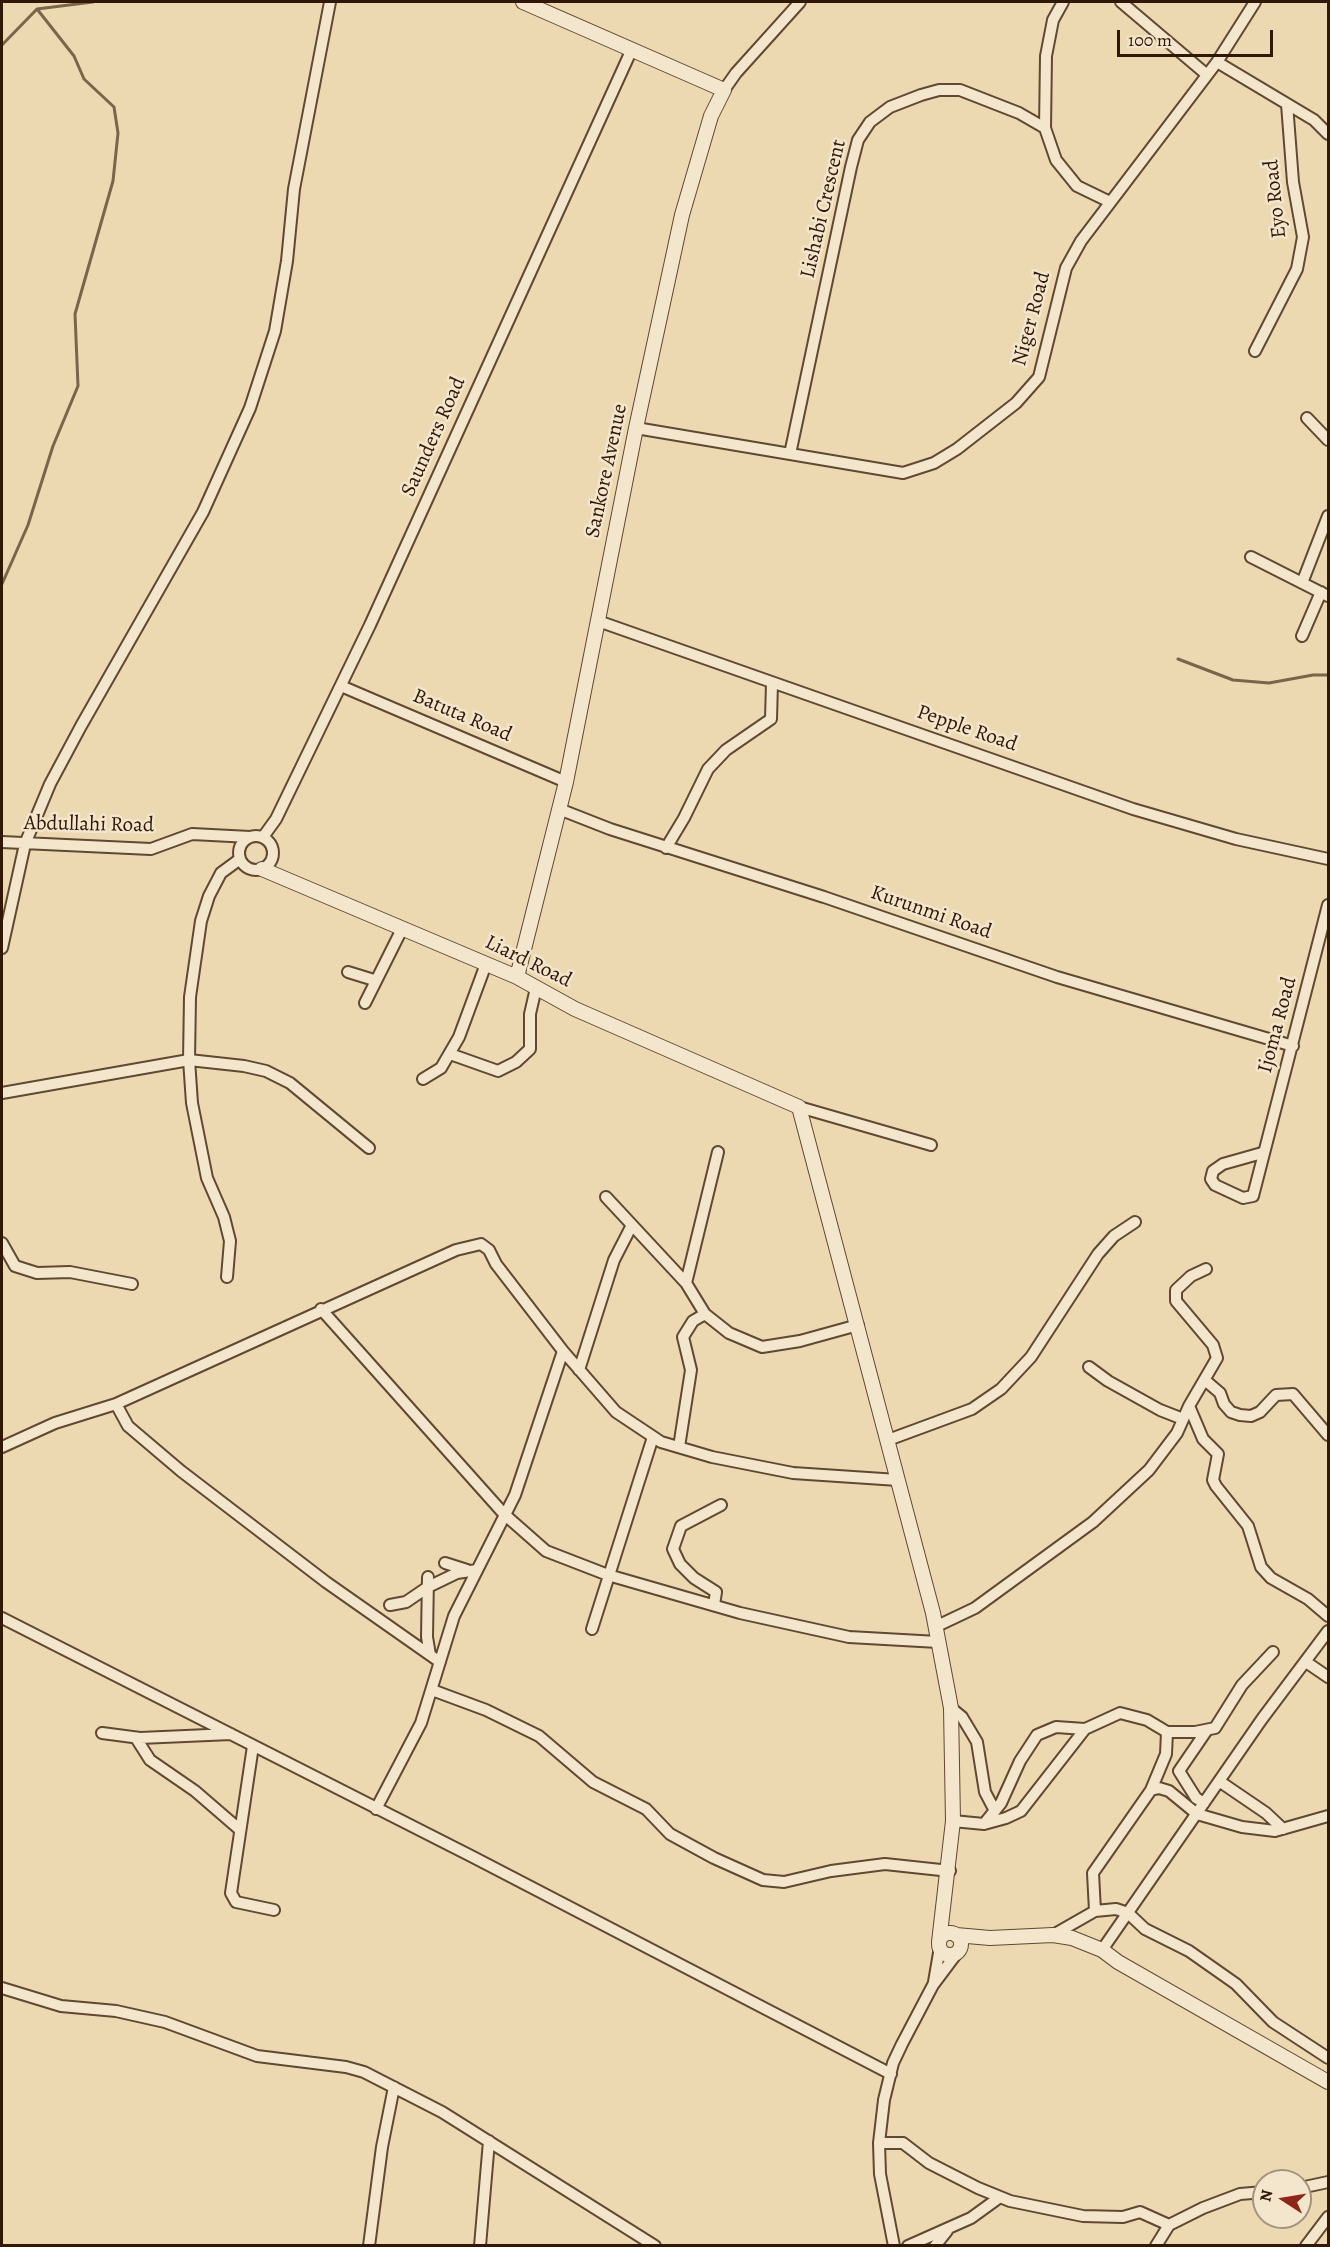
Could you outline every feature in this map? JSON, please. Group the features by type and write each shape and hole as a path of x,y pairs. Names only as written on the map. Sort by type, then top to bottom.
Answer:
{"street":[{"path":"2,948 25,844 50,784 202,512 250,408 275,331 287,261 294,189 330,2"},
{"path":"524,2 724,90"},
{"name":"Sankore Avenue","path":"517,977 566,782 636,428 682,215 711,116 724,90 736,73 800,2"},
{"path":"1064,2 1053,20 1046,56 1044,128 1056,160 1077,186 1110,202"},
{"path":"1121,2 1206,74"},
{"name":"Niger Road","path":"636,428 903,473 934,463 1016,403 1039,377 1066,268 1081,241 1216,62 1255,2"},
{"name":"Saunders Road","path":"263,837 276,819 341,686 632,49"},
{"path":"1216,62 1314,120 1329,134"},
{"name":"Lishabi Crescent","path":"790,454 851,166 858,140 870,122 890,107 921,95 939,90 960,90 1019,113 1044,128"},
{"name":"Eyo Road","path":"1255,351 1297,269 1303,237 1293,182 1287,104"},
{"path":"1307,418 1329,440"},
{"path":"1302,583 1329,516"},
{"path":"1251,557 1325,594 1302,636"},
{"name":"Pepple Road","path":"598,621 954,744 1133,809 1236,838 1329,859"},
{"path":"666,848 684,818 708,768 726,750 771,719 772,683"},
{"name":"Batuta Road","path":"341,686 566,782"},
{"name":"Kurunmi Road","path":"559,809 666,848 824,897 1057,977 1293,1046"},
{"name":"Abdullahi Road","path":"2,842 150,849 192,834 250,837"},
{"path":"227,835 240,854 252,869 262,869 271,861 273,850 263,837 250,837 240,854 221,873 201,921 190,997 189,1060 192,1103 207,1178 224,1217 230,1241 227,1277"},
{"name":"Liard Road","path":"262,869 517,977 596,1019 799,1107"},
{"name":"Ijoma Road","path":"1262,1154 1222,1164 1213,1171 1211,1179 1215,1185 1248,1198 1253,1196 1262,1154 1293,1046 1329,905"},
{"path":"365,1003 374,980 402,929"},
{"path":"423,1079 441,1068 450,1054 459,1037 486,964"},
{"path":"348,972 374,980"},
{"path":"450,1054 498,1071 516,1062 530,1049 530,1014 536,988"},
{"path":"2,1093 189,1060 244,1066 266,1071 290,1083 369,1148"},
{"path":"799,1107 931,1145"},
{"path":"799,1107 888,1440 935,1627 951,1708 953,1821 950,1871 933,1985"},
{"path":"686,1283 718,1152"},
{"path":"606,1197 686,1283 705,1314 729,1333 762,1347 800,1341 858,1324"},
{"path":"888,1440 972,1409 1001,1389 1031,1357 1098,1254 1114,1236 1135,1222"},
{"path":"579,1370 614,1260 632,1225"},
{"path":"2,1243 15,1266 38,1273 70,1272 132,1284"},
{"path":"2,1447 55,1423 116,1404 321,1309 456,1250 481,1244 489,1250 496,1264 563,1351 616,1412 653,1437 679,1447 793,1473 898,1480"},
{"path":"935,1627 975,1608 1093,1522 1149,1470 1177,1433 1189,1406 1206,1381 1217,1358 1213,1345 1175,1297 1176,1290 1182,1282 1206,1269"},
{"path":"321,1309 504,1514 546,1551 608,1575 714,1605 849,1637 938,1642"},
{"path":"679,1447 691,1370 683,1337 693,1321 705,1314"},
{"path":"376,1809 421,1723 454,1616 472,1570 515,1495 563,1351"},
{"path":"1089,1367 1150,1404 1183,1419"},
{"path":"1206,1381 1220,1393 1224,1404 1231,1412 1240,1415 1251,1416 1260,1412 1276,1395 1293,1394 1329,1435"},
{"path":"116,1404 128,1426 181,1471 326,1582 440,1662"},
{"path":"1189,1406 1203,1439 1218,1454 1213,1480 1248,1526 1261,1568 1271,1578 1308,1599 1329,1616"},
{"path":"592,1629 653,1437"},
{"path":"714,1605 716,1592 694,1578 680,1564 673,1548 681,1526 721,1505"},
{"path":"445,1563 472,1570"},
{"path":"390,1605 406,1602 428,1582 472,1570"},
{"path":"428,1582 427,1637 430,1655"},
{"path":"2,1618 891,2074"},
{"path":"1102,1950 1219,1781 1329,1631"},
{"path":"953,1821 984,1824 1021,1811 1085,1729 1120,1713 1147,1720 1167,1732 1195,1732 1215,1728 1242,1685 1273,1652"},
{"path":"1306,1662 1329,1677"},
{"path":"432,1689 496,1714 539,1736 593,1782 646,1809 670,1834 714,1858 763,1880 783,1882 831,1871 885,1864 950,1871"},
{"path":"951,1708 963,1718 977,1742 985,1792 994,1811"},
{"path":"984,1824 994,1811 1036,1735 1056,1727 1085,1729"},
{"path":"1204,1803 1196,1798 1179,1771 1206,1730"},
{"path":"1095,1911 1093,1873 1151,1790 1166,1754 1167,1732"},
{"path":"102,1733 136,1738 231,1734"},
{"path":"136,1738 150,1760 195,1791 239,1829"},
{"path":"253,1746 239,1829 232,1899 236,1902 274,1910"},
{"path":"1219,1781 1266,1813 1283,1829"},
{"path":"1151,1790 1159,1788 1169,1791 1197,1814 1242,1827 1275,1831 1329,1816"},
{"path":"945,1903 947,1920 956,1942"},
{"path":"1053,1935 1095,1911 1116,1909 1128,1913 1145,1929 1189,1951 1236,1984 1273,2022 1329,2058"},
{"path":"940,1945 942,1937 956,1942 1053,1935 1072,1938 1102,1950 1118,1962 1329,2082"},
{"path":"940,1945 947,1954 956,1942"},
{"path":"894,2246 880,2174 879,2143 884,2100 902,2044 956,1942"},
{"path":"2,1988 61,2006 116,2012 165,2022 257,2056 345,2067 364,2072 442,2112 489,2140 655,2246"},
{"path":"369,2246 382,2147 394,2087"},
{"path":"480,2246 489,2140"},
{"path":"879,2143 903,2144 929,2163 1000,2197 1083,2216 1123,2217 1140,2212 1169,2225"},
{"path":"1312,2186 1329,2182"},
{"path":"1156,2246 1169,2225 1221,2201 1240,2194 1252,2193"},
{"path":"908,2246 977,2215 1000,2197"},
{"path":"1306,2246 1329,2217"},
{"path":"935,2246 945,2236 948,2228"}],"waterway":[{"path":"2,45 37,9 93,2"},
{"path":"2,584 28,525 53,446 78,386 75,314 113,181 118,133 114,107 84,79 74,56 37,9"},
{"path":"1178,659 1233,680 1269,683 1313,675 1328,675"}]}
